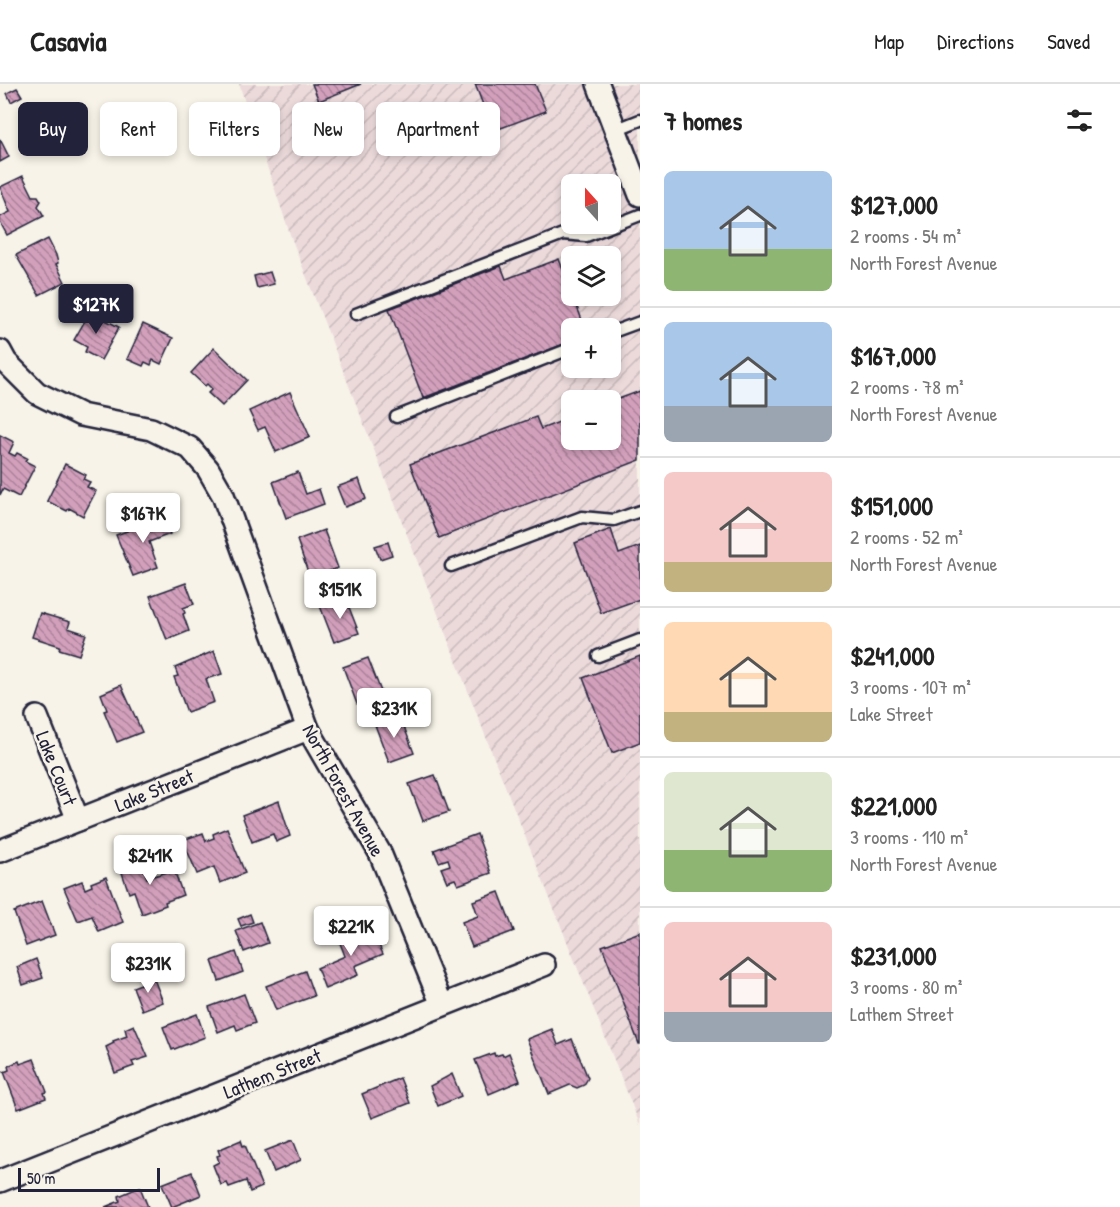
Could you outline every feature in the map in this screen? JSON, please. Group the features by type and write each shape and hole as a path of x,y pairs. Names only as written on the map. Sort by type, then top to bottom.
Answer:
{"street":[{"path":"598,84 640,195"},
{"name":"North Forest Avenue","path":"0,351 6,362 37,393 81,415 151,429 190,448 208,469 223,495 308,729 380,853 442,1005"},
{"name":"Lake Court","path":"37,717 78,820"},
{"name":"Lake Street","path":"0,851 308,729"},
{"name":"Lathem Street","path":"0,1181 544,965"}],"lane":[{"path":"615,130 640,120"},
{"path":"356,314 562,234 586,236 640,215"},
{"path":"621,329 640,322"},
{"path":"396,417 561,352"},
{"path":"452,566 582,516 614,520 640,511"},
{"path":"598,656 640,640"}],"shaded area":[{"path":"239,84 640,84 640,1125 291,237 263,156 280,156 280,102 245,102"}],"building":[{"path":"312,84 361,84 319,101"},
{"path":"475,84 535,84 546,111 500,128 500,102 482,102"},
{"path":"17,88 22,96 11,102 7,93"},
{"path":"0,139 9,157 0,162"},
{"path":"23,176 33,196 38,196 41,201 38,206 44,216 7,235 0,222 0,217 10,212 0,187"},
{"path":"48,239 65,282 39,295 16,255"},
{"path":"559,259 561,306 577,306 581,318 561,318 561,345 423,398 389,309 501,266 506,279"},
{"path":"270,272 274,284 257,288 254,276"},
{"path":"90,312 119,327 101,360 85,352 87,347 74,340"},
{"path":"143,324 173,338 161,364 153,360 151,365 145,362 143,366 127,359"},
{"path":"214,348 247,380 222,406 208,393 212,389 207,384 205,386 191,373"},
{"path":"640,391 640,460 439,538 410,464 536,417 541,429 561,421 561,450 621,450 621,398"},
{"path":"290,392 310,437 276,452 265,427 258,430 249,411"},
{"path":"0,435 14,442 9,453 15,456 17,453 27,458 25,461 35,466 19,497 3,489 0,495"},
{"path":"65,464 86,475 83,479 90,482 87,487 96,491 83,516 69,508 67,511 47,501"},
{"path":"298,472 306,494 319,489 324,504 286,518 273,482"},
{"path":"359,479 366,499 345,507 337,487"},
{"path":"162,513 170,534 149,542 158,567 133,576 116,535 140,526 138,522"},
{"path":"611,529 619,554 640,546 640,599 601,613 575,543"},
{"path":"324,530 338,568 310,578 297,540"},
{"path":"388,542 392,555 380,559 375,546"},
{"path":"186,583 194,604 183,608 189,631 167,640 150,596"},
{"path":"345,597 359,633 334,642 320,606"},
{"path":"40,613 70,622 68,628 86,634 79,655 32,637"},
{"path":"214,651 222,674 206,679 214,702 187,712 174,677 178,676 175,668"},
{"path":"640,656 640,742 612,753 583,678"},
{"path":"368,658 382,694 357,704 343,667"},
{"path":"121,685 142,732 117,742 104,711 107,710 101,694"},
{"path":"400,716 414,753 389,762 375,725"},
{"path":"435,775 449,812 423,821 409,784"},
{"path":"279,801 290,836 276,842 273,834 252,842 242,815"},
{"path":"227,828 245,873 220,883 214,867 197,874 183,840 203,833 206,841 214,838 213,834"},
{"path":"477,834 491,873 458,885 455,879 447,882 441,868 450,865 448,859 439,862 434,850"},
{"path":"139,857 147,878 174,870 183,895 165,902 166,905 142,914 134,891 129,893 119,864"},
{"path":"106,877 123,922 99,932 92,916 78,921 64,888 82,881 85,889 92,886 91,883"},
{"path":"499,892 514,931 472,947 462,922 478,916 473,901"},
{"path":"42,901 55,935 26,946 14,912"},
{"path":"250,914 253,922 241,926 238,919"},
{"path":"260,922 268,943 244,952 236,931"},
{"path":"370,925 383,954 355,966 358,975 325,989 317,968 345,956 338,938"},
{"path":"640,932 640,1044 639,1044 602,946"},
{"path":"236,952 243,972 219,981 212,961"},
{"path":"36,959 43,978 23,985 17,967"},
{"path":"305,971 314,996 276,1010 266,986"},
{"path":"154,979 163,1002 142,1010 133,987"},
{"path":"244,994 255,1023 237,1030 235,1025 218,1032 209,1007"},
{"path":"197,1014 205,1037 172,1050 163,1027"},
{"path":"134,1025 148,1057 132,1062 134,1066 115,1073 106,1047 114,1043 113,1041 127,1036 125,1029"},
{"path":"552,1029 558,1045 572,1039 588,1078 584,1085 577,1088 570,1085 549,1094 527,1039"},
{"path":"494,1053 495,1056 502,1054 503,1056 509,1053 520,1081 489,1094 475,1060"},
{"path":"34,1059 47,1092 44,1093 46,1098 18,1109 4,1072 9,1070 8,1066 19,1061 20,1064"},
{"path":"452,1074 461,1096 438,1106 430,1086"},
{"path":"400,1078 410,1103 372,1118 362,1094"},
{"path":"241,1140 262,1187 250,1192 246,1181 229,1187 227,1183 221,1185 213,1165 219,1162 218,1150"},
{"path":"293,1140 301,1160 274,1172 265,1151"},
{"path":"192,1172 201,1195 172,1207 162,1184"},
{"path":"140,1187 148,1207 105,1207 120,1201 119,1196"}]}
